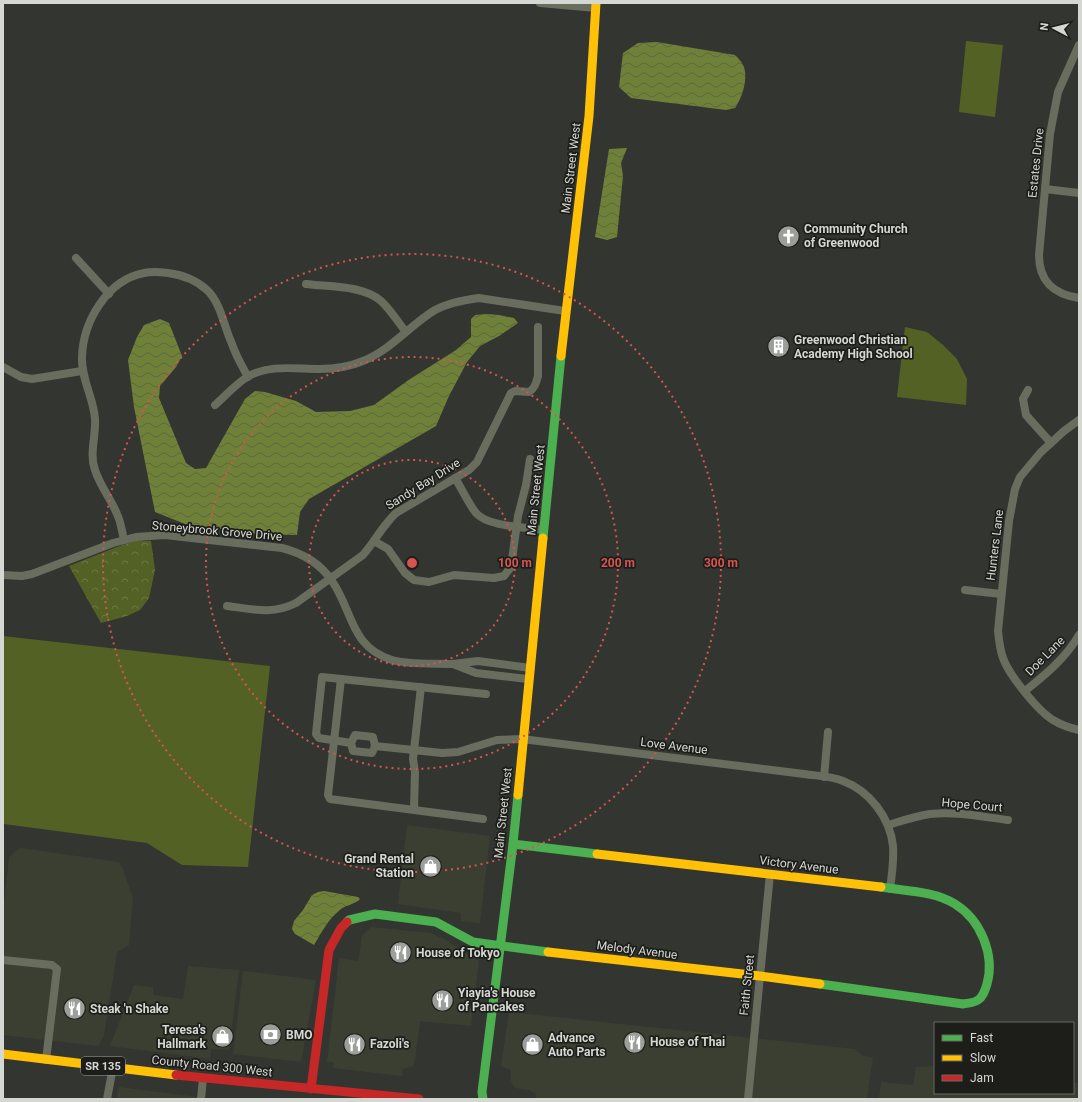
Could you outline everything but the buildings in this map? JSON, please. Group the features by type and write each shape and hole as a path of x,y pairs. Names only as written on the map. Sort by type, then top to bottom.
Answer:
{"main road":[{"name":"Main Street West","path":"483,1099 482,1092 513,844 522,739 565,311 589,116 596,5"},
{"name":"Victory Avenue","path":"513,844 925,893 945,898 963,910 978,927 983,937 988,954 990,966 986,988 978,1000 963,1004"},
{"name":"Melody Avenue","path":"311,1089 329,950 341,928 348,920 375,914 436,922 473,942 760,976 963,1004"},
{"name":"County Road 300 West","path":"3,1054 203,1078 418,1099"}],"street":[{"path":"540,3 596,5"},
{"name":"Estates Drive","path":"1079,45 1058,92 1050,134 1039,263 1044,277 1050,285 1058,292 1079,298"},
{"path":"1045,189 1079,193"},
{"path":"76,258 109,294"},
{"path":"124,540 118,515 95,471 92,462 95,417 82,371 82,355 87,327 93,314 109,294 129,279 144,273 160,272 175,274 198,282 208,291 215,302 231,344 248,377"},
{"path":"306,284 364,291 381,301 406,332"},
{"path":"215,405 232,389 248,377 268,370 289,367 318,369 349,366 377,354 436,310 451,304 479,298 565,311"},
{"name":"Sandy Bay Drive","path":"227,606 264,611 286,608 296,603 363,555 387,521 396,513 469,470 478,462 511,393 515,391 529,392 533,390 538,376 538,327"},
{"path":"3,367 21,377 32,379 82,371"},
{"path":"1028,390 1023,399 1026,415 1051,443"},
{"name":"Hunters Lane","path":"1079,420 1064,431 1030,464 1020,477 1015,489 1009,521 998,631 1000,650 1010,671 1025,691 1041,710 1053,720 1079,730"},
{"path":"374,541 388,548 405,573 414,580 429,582 454,575 500,578 507,574 511,567 516,526 526,485 530,459"},
{"path":"455,478 474,509 481,517 494,523 544,530"},
{"name":"Stoneybrook Grove Drive","path":"3,575 22,576 32,574 113,543 136,537 165,535 282,548 294,551 308,558 323,570 339,593 358,636 366,645 379,654 393,660 405,662 453,664 478,661 530,668"},
{"path":"965,590 1001,594"},
{"name":"Doe Lane","path":"1025,691 1047,673 1072,647 1079,635"},
{"name":"Stoneybrook Grove Drive","path":"453,664 476,673 528,680"},
{"path":"375,746 373,737 355,735 351,742 319,738 316,734 322,677 486,694"},
{"path":"341,679 328,795 330,799 483,819"},
{"path":"414,810 415,772 413,759 421,687"},
{"path":"824,777 828,732"},
{"name":"Love Avenue","path":"351,742 353,751 372,753 375,746 442,753 458,752 497,740 522,739 824,777 843,781 860,791 875,804 888,825 893,857 890,889"},
{"name":"Hope Court","path":"888,825 923,815 938,813 1008,820"},
{"name":"Faith Street","path":"748,1099 770,874"},
{"path":"3,960 52,965 56,968 46,1060"},
{"path":"107,1099 113,1067"},
{"path":"201,1099 203,1078"}],"shaded area":[{"path":"407,825 490,836 480,923 461,921 461,913 398,904"},
{"path":"21,848 119,862 123,869 133,898 129,945 117,952 104,1036 98,1046 3,1035 3,913 9,858 15,851"},
{"path":"371,927 431,933 444,939 479,961 471,1026 420,1021 413,1066 403,1069 402,1076 333,1068 334,1062 327,1062 339,958 358,961 362,936"},
{"path":"188,966 239,970 229,1050 211,1049 210,1059 110,1046 134,985 153,987 153,995 183,999"},
{"path":"243,971 316,980 301,1062 233,1054"},
{"path":"509,1012 855,1049 863,1056 873,1057 867,1099 536,1099 536,1094 529,1090 514,1087 511,1081 511,1070 501,1066"},
{"path":"934,1066 934,1094 1074,1094 1074,1083 1079,1083 1079,1099 879,1099 881,1082 913,1085 916,1067"},
{"path":"119,1087 214,1099 117,1099"}],"green space":[{"path":"966,41 1003,45 995,117 959,112"},
{"path":"905,327 927,332 957,359 967,379 966,405 897,397"},
{"path":"134,541 151,541 155,570 149,598 140,610 127,616 101,623 69,566"},
{"path":"3,636 270,666 248,867 182,865 147,843 4,824 3,830"}],"water":[{"path":"657,42 735,55 745,70 745,81 740,99 735,108 726,110 631,98 619,87 623,53 638,43"},
{"path":"627,148 621,163 623,176 617,237 607,240 595,237 609,149"},
{"path":"487,314 514,318 518,323 499,336 480,346 467,362 449,396 436,426 309,499 300,512 297,535 256,534 185,524 155,512 134,407 128,360 137,337 144,325 160,319 169,323 182,356 176,367 160,386 159,398 186,463 195,469 206,468 245,399 255,391 265,392 296,401 316,412 350,411 374,405 410,379 456,350 471,337 471,319 475,315"},
{"path":"324,891 358,897 360,899 343,908 332,917 314,945 295,934 292,929 294,921 312,895"}],"traffic: fast":[{"path":"543,538 561,356"},
{"path":"483,1099 482,1092 518,795"},
{"path":"513,844 597,854"},
{"path":"820,984 963,1004 976,1001 983,995 987,984 989,962 984,939 972,919 955,904 938,896 881,887"},
{"path":"347,922 349,920 375,914 436,922 473,942 548,952"}],"traffic: slow":[{"path":"561,356 589,116 596,3"},
{"path":"518,795 543,538"},
{"path":"597,854 881,887"},
{"path":"548,952 820,984"},
{"path":"3,1054 176,1075"}],"traffic: jam":[{"path":"311,1089 329,950 341,928 347,922"},
{"path":"176,1075 419,1099"}],"place":[{"name":"Community Church of Greenwood","path":"789,236"},
{"name":"Greenwood Christian Academy High School","path":"779,347"},
{"name":"Grand Rental Station","path":"430,866"},
{"name":"House of Tokyo","path":"400,953"},
{"name":"Yiayia's House of Pancakes","path":"443,1000"},
{"name":"Steak 'n Shake","path":"75,1009"},
{"name":"BMO","path":"270,1035"},
{"name":"Teresa's Hallmark","path":"222,1037"},
{"name":"House of Thai","path":"635,1042"},
{"name":"Fazoli's","path":"354,1044"},
{"name":"Advance Auto Parts","path":"532,1045"}]}
